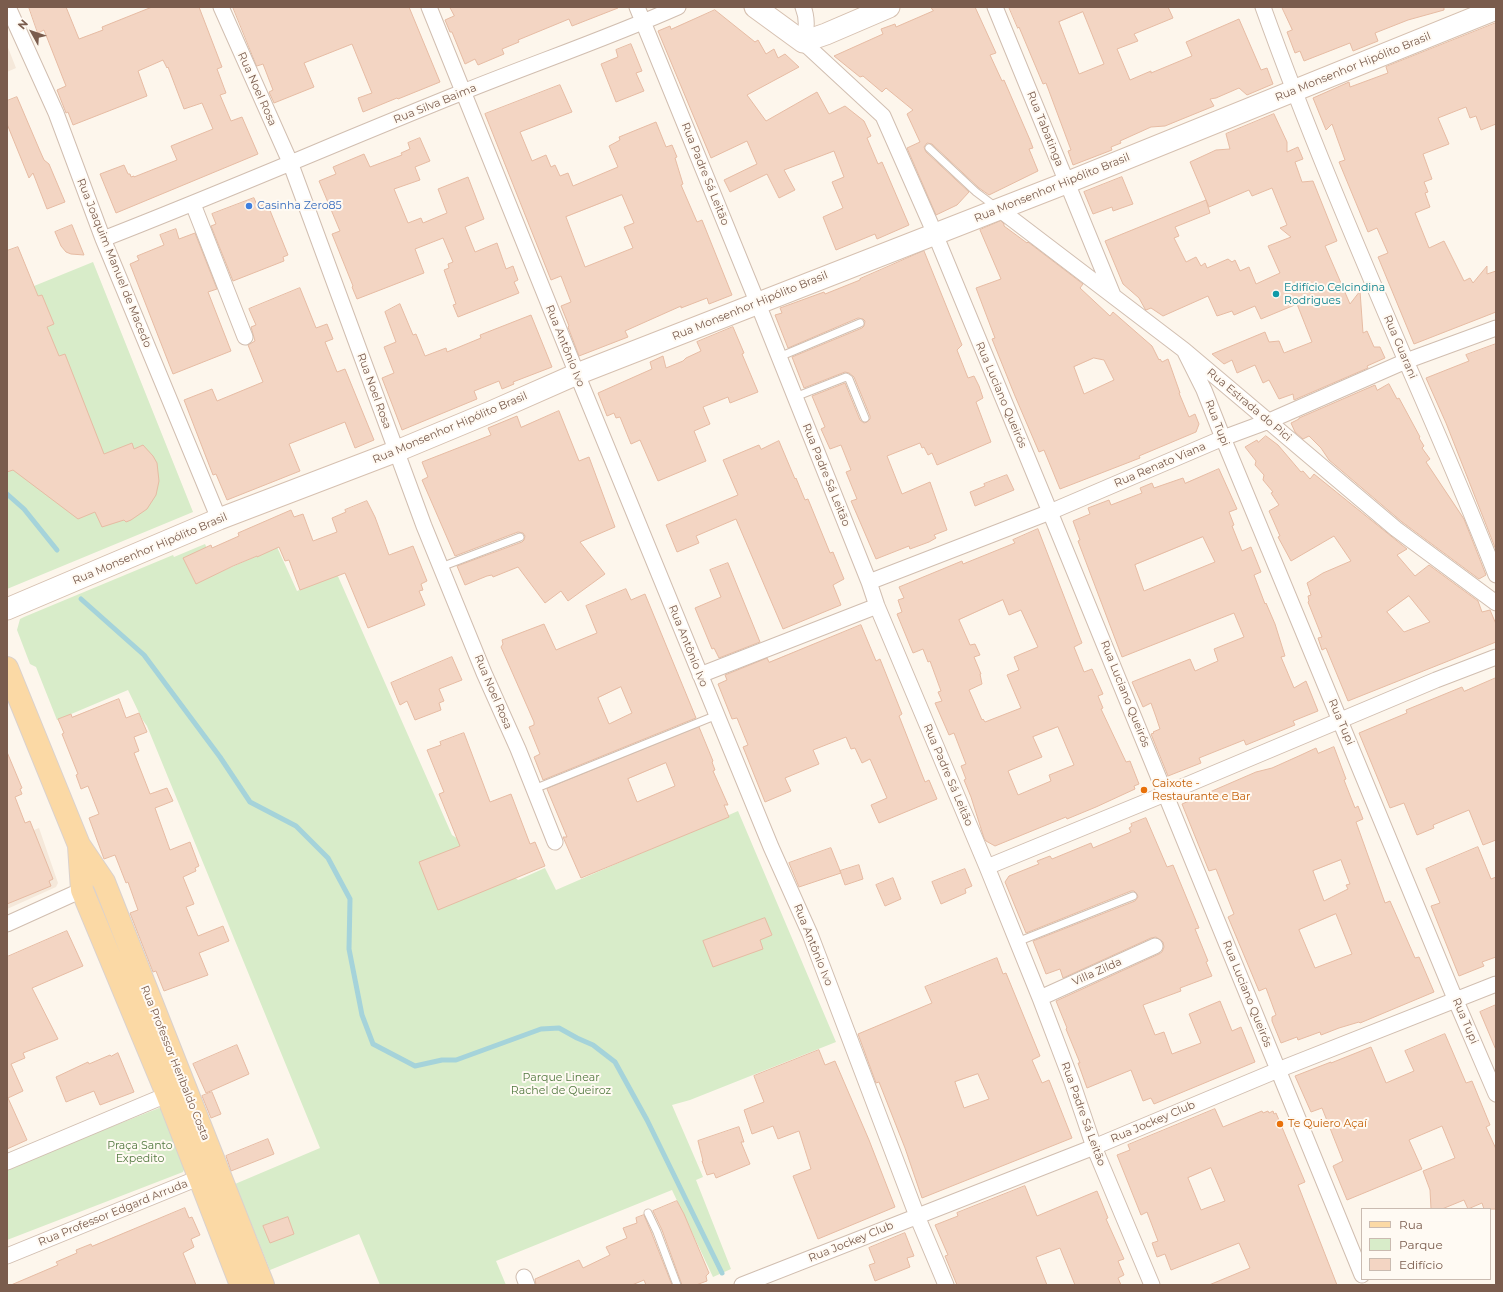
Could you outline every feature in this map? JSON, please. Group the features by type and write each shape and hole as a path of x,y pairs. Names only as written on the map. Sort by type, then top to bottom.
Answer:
{"main road":[{"path":"755,7 803,42 826,34 889,7"},
{"name":"Rua Monsenhor Hipólito Brasil","path":"7,609 219,519 397,452 577,374 1066,183 1496,9"},
{"name":"Rua Professor Heribaldo Costa","path":"7,668 79,845 104,882 176,1091 208,1173 263,1285"},
{"name":"Rua Professor Heribaldo Costa","path":"79,845 82,890 176,1091"},
{"name":"Rua Professor Heribaldo Costa","path":"208,1173 241,1285"}],"street":[{"name":"Rua Joaquim Manuel de Macedo","path":"8,7 56,113 103,239 219,519"},
{"name":"Rua Noel Rosa","path":"221,7 290,162 441,567 555,842"},
{"name":"Rua Antônio Ivo","path":"429,7 716,715 771,847 810,934 917,1216 946,1285"},
{"name":"Rua Padre Sá Leitão","path":"637,7 779,356 869,582 877,606 987,867 1040,998 1072,1082 1094,1147 1152,1285"},
{"name":"Rua Silva Baima","path":"103,239 193,204 290,162 678,7"},
{"path":"803,7 806,19 806,32 803,42"},
{"name":"Rua Tabatinga","path":"995,7 1066,183 1114,296"},
{"name":"Rua Guarani","path":"1263,7 1293,91 1406,361 1464,494 1496,575"},
{"name":"Rua Luciano Queirós","path":"803,42 882,116 935,234 1361,1273"},
{"path":"193,204 246,337"},
{"name":"Rua Estrada do Pici","path":"999,209 1184,350 1396,530 1496,603"},
{"name":"Rua Renato Viana","path":"869,582 1050,512 1223,438 1269,421 1406,361 1496,328"},
{"name":"Rua Tupi","path":"1184,350 1204,390 1496,1094"},
{"path":"700,675 877,606"},
{"path":"987,867 1436,680 1496,657"},
{"path":"7,924 82,890"},
{"name":"Villa Zilda","path":"1040,998 1155,946"},
{"name":"Rua Jockey Club","path":"742,1285 1094,1147 1278,1070 1496,984"},
{"path":"7,1162 176,1091"},
{"name":"Rua Professor Edgard Arruda","path":"7,1256 208,1173"}],"lane":[{"path":"929,148 976,192 999,209"},
{"path":"779,356 860,323"},
{"path":"795,397 846,376 849,379 865,418"},
{"path":"441,567 520,537"},
{"path":"534,789 716,715"},
{"path":"1017,942 1133,896"},
{"path":"648,1213 657,1232 676,1285"}],"shaded area":[{"path":"7,45 16,68 7,72"},
{"path":"39,828 58,883 56,887 7,909 7,841"}],"green space":[{"path":"93,262 193,512 7,589 7,297"},
{"name":"Parque Linear Rachel de Queiroz","path":"205,544 218,573 277,547 297,591 337,574 452,835 510,873 518,880 545,868 556,890 738,811 836,1042 690,1100 672,1105 703,1177 696,1180 731,1269 713,1277 672,1190 496,1261 506,1285 380,1285 359,1234 270,1270 235,1184 320,1148 147,726 128,690 57,720 36,667 30,664 17,630 20,619 24,617 173,555 174,557"},
{"name":"Praça Santo Expedito","path":"159,1108 168,1112 187,1162 183,1172 7,1240 7,1168"}],"building":[{"path":"29,7 66,7 79,39 103,30 102,27 152,7 199,7 222,67 217,69 226,93 220,95 231,121 242,117 258,154 116,213 100,174 124,165 128,174 130,174 131,177 134,177 177,160 171,146 213,129 202,103 184,109 168,67 167,68 163,60 138,71 147,96 73,125 68,112 66,113 57,90 66,86 44,30 38,33"},
{"path":"233,7 409,7 440,82 363,112 358,98 372,93 352,44 304,63 314,87 274,103 269,92 273,90 263,64 257,66"},
{"path":"450,7 618,8 572,26 569,19 518,40 519,42 502,49 504,54 478,65 475,59 465,64 452,32 450,32 445,20 454,16"},
{"path":"931,7 975,7 996,53 990,55 1002,81 1004,80 1030,140 1033,148 1029,149 1038,171 989,195 979,188 932,144 927,143 924,147 926,152 969,192 957,205 936,215 907,148 920,142 907,114 913,110 886,88 882,92 863,76 860,77 834,56 883,34 881,29 895,24 896,27 933,11"},
{"path":"1009,7 1168,7 1173,18 1134,34 1138,41 1117,49 1130,80 1192,56 1186,42 1239,19 1261,70 1267,68 1273,84 1247,95 1239,88 1210,99 1214,106 1165,126 1151,127 1120,141 1121,143 1111,147 1112,150 1073,165 1068,151 1071,150 1046,83 1043,84 1019,27 1018,28","holes":["1083,12 1104,64 1079,74 1059,22"]},
{"path":"1282,7 1444,7 1444,10 1408,20 1375,33 1378,41 1353,51 1350,43 1304,61 1300,51 1295,53 1287,32 1292,30"},
{"path":"715,10 755,42 758,40 766,54 774,49 778,58 785,54 799,67 747,95 766,121 817,92 829,114 845,106 864,121 871,136 867,138 878,164 882,162 909,225 877,239 875,234 836,250 823,217 843,208 832,182 844,177 834,151 784,170 795,190 779,198 767,174 730,192 724,180 757,164 747,141 711,158 658,31 670,26 671,29"},
{"path":"1496,23 1496,124 1481,130 1476,116 1470,118 1466,107 1438,118 1449,144 1423,154 1432,179 1424,182 1428,192 1425,193 1430,207 1415,213 1429,248 1444,241 1464,281 1470,278 1473,283 1487,266 1487,274 1496,271 1496,312 1414,344 1378,257 1388,253 1377,228 1368,232 1339,162 1345,160 1332,124 1326,130 1313,98 1349,82 1350,87 1388,73 1386,67"},
{"path":"631,44 642,71 636,73 644,91 616,102 601,64 618,57 616,50"},
{"path":"560,85 572,112 520,132 532,161 546,155 551,167 555,165 560,176 568,173 573,186 618,167 609,146 620,140 619,137 656,122 666,147 672,145 677,157 675,158 683,184 681,185 697,222 702,220 732,295 709,304 707,298 681,308 681,306 625,331 628,337 579,356 561,306 571,302 561,276 551,280 485,114","holes":["622,195 634,223 624,227 633,248 585,267 566,217"]},
{"path":"17,97 44,160 49,164 65,202 47,209 33,173 29,178 7,124 7,101"},
{"path":"1274,114 1287,142 1287,152 1298,147 1303,159 1295,162 1302,182 1313,181 1337,241 1325,246 1350,304 1360,291 1363,333 1367,331 1374,347 1380,347 1385,358 1367,366 1368,368 1294,400 1293,394 1279,399 1269,380 1263,383 1255,365 1237,373 1232,360 1224,364 1212,354 1265,332 1269,342 1279,341 1284,353 1312,342 1297,304 1261,319 1255,306 1234,315 1232,311 1217,316 1208,296 1163,316 1151,308 1146,310 1139,298 1123,284 1105,241 1206,200 1210,213 1175,227 1179,236 1174,238 1186,262 1196,257 1201,266 1205,263 1207,268 1228,259 1232,262 1235,260 1240,271 1249,267 1256,284 1280,273 1268,246 1291,237 1280,228 1287,225 1272,188 1252,196 1249,190 1209,207 1190,162 1216,150 1230,149 1226,134"},
{"path":"420,138 430,161 415,167 420,180 394,189 408,223 421,218 423,223 447,213 438,189 468,177 484,219 465,227 475,252 497,243 506,269 513,266 518,280 514,282 519,293 458,317 453,305 456,304 444,270 449,268 448,264 453,262 443,238 415,249 424,273 357,299 332,234 340,231 319,181 336,174 333,167 364,154 370,167 402,155 401,153 410,149 408,143"},
{"path":"1122,177 1133,204 1113,211 1112,207 1093,214 1084,192"},
{"path":"254,198 257,205 259,204 260,206 267,203 288,255 283,257 284,261 233,281 211,226 216,224 212,214"},
{"path":"1001,221 1004,226 1027,243 1028,242 1083,284 1080,288 1110,316 1113,312 1152,346 1159,360 1160,359 1162,362 1168,359 1179,393 1189,417 1195,414 1199,424 1196,432 1139,456 1140,458 1060,489 1044,450 1039,452 1015,396 992,339 995,338 976,288 1001,279 980,230","holes":["1094,358 1104,360 1114,380 1084,394 1074,367"]},
{"path":"72,225 84,255 66,252 61,246 55,232"},
{"path":"176,229 179,239 195,233 217,289 208,292 231,351 173,374 130,264 139,260 137,256 164,245 160,235"},
{"path":"18,247 38,296 42,295 54,324 47,327 59,356 65,354 104,454 132,443 134,449 143,445 157,463 159,481 156,495 147,509 131,520 126,522 124,520 102,527 95,512 78,519 13,470 7,472 7,251"},
{"path":"924,251 962,345 957,350 968,378 974,376 979,386 983,398 976,402 991,442 937,465 932,453 928,455 920,443 887,456 902,494 930,482 947,530 934,535 936,538 929,542 910,549 909,546 876,559 851,501 857,499 846,472 851,470 841,445 830,449 821,429 825,427 812,396 845,383 860,420 864,423 867,422 870,419 870,416 854,377 845,372 804,388 792,357 862,328 865,321 858,318 788,348 775,315 782,313 780,308 824,292 825,294"},
{"path":"300,288 316,328 327,324 333,339 325,342 337,372 345,369 374,440 355,448 345,422 289,444 300,471 227,500 216,474 213,475 184,400 212,389 217,401 263,382 248,345 255,341 251,327 256,325 249,309"},
{"path":"400,304 413,335 416,334 425,356 446,348 447,352 481,338 480,335 531,315 552,367 513,382 514,384 502,389 499,381 474,391 477,399 402,430 382,378 394,373 384,347 396,342 385,312"},
{"path":"733,327 744,353 742,354 758,392 730,403 728,397 703,407 710,424 694,431 706,461 658,481 640,440 631,444 620,417 616,418 614,413 607,416 598,393 652,369 650,362 663,356 666,368 683,361 701,351 697,342"},
{"path":"1496,344 1496,550 1446,423 1426,378 1469,361 1466,355"},
{"path":"1389,384 1397,399 1399,398 1420,437 1419,438 1424,446 1422,448 1430,459 1426,462 1464,519 1486,575 1479,579 1402,522 1329,460 1321,448 1309,436 1303,439 1295,432 1291,423 1299,418 1375,385 1377,390"},
{"path":"559,411 579,461 589,457 615,527 580,542 605,574 568,601 561,591 545,603 518,567 493,577 492,575 487,576 465,585 457,566 522,542 525,536 523,533 518,532 455,556 422,480 428,477 422,462 491,435 488,428 517,416 521,427"},
{"path":"1266,436 1278,445 1301,472 1303,471 1310,479 1314,474 1407,549 1397,555 1415,576 1429,565 1478,601 1482,612 1490,610 1496,624 1496,642 1348,701 1326,648 1322,650 1318,638 1322,637 1308,602 1308,596 1311,595 1307,583 1323,573 1351,561 1334,536 1291,561 1278,537 1280,536 1269,511 1279,505 1271,493 1273,492 1263,480 1264,475 1255,465 1256,461 1245,447 1257,440 1258,442","holes":["1409,596 1430,622 1404,632 1387,612"]},
{"path":"779,441 795,479 796,478 805,500 808,499 830,553 833,552 844,579 833,585 841,605 783,629 736,519 696,536 699,543 677,552 666,525 738,495 723,460 759,445 761,449"},
{"path":"1219,469 1237,509 1229,512 1234,525 1232,526 1242,551 1251,547 1261,572 1254,575 1265,604 1266,603 1275,624 1285,656 1281,657 1294,688 1306,681 1318,711 1293,721 1295,725 1246,745 1244,740 1199,758 1201,763 1168,776 1151,734 1160,729 1151,703 1143,707 1132,682 1190,659 1195,671 1218,661 1214,649 1244,637 1234,613 1122,657 1078,541 1080,540 1073,521 1090,514 1088,508 1109,500 1111,505 1142,493 1140,488 1152,483 1154,488 1183,478 1185,483","holes":["1203,537 1215,562 1144,591 1135,565"]},
{"path":"1007,475 1014,490 975,506 970,492 985,486 984,484"},
{"path":"367,501 375,517 389,555 413,546 427,581 421,584 423,590 419,591 425,605 368,628 345,573 300,590 289,560 285,561 279,547 233,566 196,584 183,558 211,545 212,548 239,536 238,533 291,510 294,517 303,514 313,541 337,532 332,518 346,512 345,510"},
{"path":"1038,529 1082,643 1074,647 1084,672 1092,669 1103,694 1098,696 1103,708 1101,709 1126,762 1130,761 1139,784 1134,786 1135,789 1096,807 1067,819 1066,817 995,846 986,841 984,838 964,780 966,779 961,766 966,764 954,733 949,735 935,703 942,701 938,692 941,691 930,661 928,662 923,649 913,653 897,614 902,612 898,600 904,598 899,587 962,561 963,564 1015,543 1013,540","holes":["1003,600 1009,615 1021,610 1038,647 1014,657 1019,670 1007,675 1021,708 985,722 983,719 982,720 969,690 982,684 981,674 974,657 980,655 975,644 970,645 959,620","1058,727 1074,765 1049,775 1051,781 1018,795 1008,771 1042,757 1033,737"]},
{"path":"728,563 760,642 719,658 714,648 712,649 695,608 721,597 710,570"},
{"path":"626,589 631,600 645,594 696,718 543,780 534,757 540,754 529,727 534,725 534,722 501,647 503,644 502,640 544,624 556,650 597,633 586,606","holes":["621,687 632,713 609,724 598,698"]},
{"path":"861,625 876,661 880,659 902,714 899,716 925,782 929,780 937,799 879,823 871,805 887,798 870,759 862,763 855,748 851,749 846,737 813,750 819,764 785,778 791,791 765,802 743,747 748,745 737,718 732,719 718,684 727,680 725,675 767,658 769,662"},
{"path":"452,657 462,680 439,689 444,701 439,703 441,710 415,720 407,701 400,705 391,683"},
{"path":"1496,678 1496,840 1483,845 1469,810 1433,825 1434,828 1417,835 1404,803 1390,808 1359,733 1407,713 1406,710 1462,687 1464,691"},
{"path":"119,699 126,718 139,713 147,732 134,737 139,751 134,753 150,794 167,788 173,801 155,808 170,850 190,842 199,866 195,868 196,871 183,877 194,904 186,907 198,936 223,926 229,941 199,953 208,975 164,991 156,971 153,972 130,913 138,910 128,882 126,883 115,855 104,859 89,818 99,814 88,786 81,789 76,775 78,774 62,734 64,733 58,719 71,714 72,717"},
{"path":"699,727 713,761 715,770 713,771 728,805 724,805 729,817 581,878 563,837 567,837 547,789","holes":["666,763 675,786 637,802 628,779"]},
{"path":"464,733 490,802 511,794 530,844 535,842 545,866 438,910 419,862 460,846 439,794 444,792 427,750 441,745 440,742"},
{"path":"1334,747 1346,779 1344,780 1355,808 1358,806 1363,819 1356,822 1385,903 1390,901 1415,958 1419,957 1434,992 1360,1023 1359,1022 1339,1028 1321,1035 1320,1032 1298,1040 1297,1037 1281,1043 1272,1021 1272,1017 1276,1015 1266,988 1259,991 1228,917 1234,914 1216,869 1209,871 1182,804 1256,772 1272,768 1316,748 1318,753","holes":["1341,860 1350,884 1346,885 1348,889 1324,901 1313,871","1336,914 1352,954 1315,968 1299,930"]},
{"path":"7,752 22,788 20,789 22,794 15,797 25,823 30,821 53,879 49,881 51,886 7,904"},
{"path":"1146,818 1167,867 1173,865 1199,928 1195,929 1208,961 1206,962 1212,976 1180,988 1181,991 1143,1005 1155,1035 1164,1032 1172,1054 1201,1043 1189,1014 1220,1001 1232,1031 1241,1027 1255,1062 1154,1104 1151,1098 1143,1101 1131,1070 1087,1088 1078,1063 1080,1063 1056,1001 1159,954 1162,952 1164,947 1163,942 1156,937 1151,938 1063,978 1060,969 1046,974 1033,941 1135,901 1138,897 1137,894 1134,891 1131,891 1026,933 1005,882 1009,876 1039,864 1037,861 1050,856 1052,859 1091,843 1093,848 1131,832 1129,828 1132,826 1131,824"},
{"path":"1478,847 1491,879 1496,877 1496,957 1482,962 1484,966 1459,976 1431,906 1440,903 1426,869"},
{"path":"831,848 841,873 799,887 789,863"},
{"path":"859,865 863,879 845,885 840,871"},
{"path":"965,869 972,886 965,889 966,893 941,904 932,882"},
{"path":"893,878 901,899 885,906 876,885"},
{"path":"765,918 772,935 760,940 763,949 713,967 703,941"},
{"path":"67,931 83,966 32,988 58,1039 23,1053 25,1058 11,1064 23,1091 8,1098 27,1140 7,1149 7,957"},
{"path":"997,958 1003,974 1006,973 1040,1056 1032,1060 1042,1083 1049,1080 1072,1138 922,1198 905,1148 879,1082 876,1083 858,1034 932,1003 925,987","holes":["978,1074 989,1099 964,1108 955,1082"]},
{"path":"1496,1005 1496,1050 1480,1012"},
{"path":"1445,1034 1466,1083 1472,1081 1490,1125 1486,1127 1496,1149 1496,1209 1484,1208 1482,1203 1468,1208 1464,1200 1444,1208 1431,1208 1430,1190 1423,1171 1455,1158 1442,1126 1409,1140 1422,1169 1347,1200 1333,1166 1343,1161 1322,1108 1311,1112 1295,1076 1371,1047 1386,1083 1414,1071 1405,1051"},
{"path":"237,1045 249,1074 206,1093 193,1064"},
{"path":"819,1050 825,1065 835,1061 869,1140 895,1207 818,1239 793,1176 811,1169 799,1131 778,1139 773,1126 752,1134 744,1110 764,1102 754,1076"},
{"path":"118,1053 134,1092 100,1105 94,1091 66,1102 56,1077 88,1062 89,1064"},
{"path":"212,1092 221,1114 211,1118 202,1096"},
{"path":"1215,1109 1223,1127 1262,1111 1263,1113 1273,1111 1274,1114 1276,1113 1305,1182 1298,1185 1337,1285 1209,1285 1250,1268 1239,1243 1171,1270 1165,1254 1157,1257 1152,1243 1158,1241 1147,1212 1141,1215 1117,1155 1130,1150 1128,1145","holes":["1211,1168 1225,1201 1201,1210 1188,1178"]},
{"path":"739,1127 744,1142 741,1142 750,1164 716,1178 714,1173 707,1175 702,1161 698,1141"},
{"path":"268,1139 274,1154 231,1171 226,1156"},
{"path":"1025,1186 1037,1216 1097,1191 1108,1218 1106,1219 1124,1259 1118,1261 1124,1275 1118,1278 1121,1285 1075,1285 1060,1248 1036,1257 1047,1285 957,1285 945,1256 948,1255 935,1225 958,1216 957,1213"},
{"path":"677,1201 709,1273 706,1276 707,1281 696,1285 682,1285 662,1230 653,1211"},
{"path":"185,1208 189,1218 192,1217 200,1235 191,1239 194,1247 183,1253 196,1285 11,1285 58,1265 56,1262 77,1253 76,1250 91,1244 92,1246"},
{"path":"644,1215 672,1285 646,1285 644,1280 632,1285 536,1285 535,1279 579,1260 583,1268 610,1255 606,1247 627,1238 623,1228 637,1223 636,1218"},
{"path":"288,1217 294,1234 270,1243 263,1226"},
{"path":"905,1233 914,1256 907,1258 910,1267 875,1281 869,1265 875,1263 869,1248"}],"waterway":[{"path":"7,494 24,509 57,550"},
{"path":"81,599 144,655 220,757 250,802 296,826 328,858 350,899 349,949 362,1015 373,1044 415,1066 442,1060 456,1060 541,1029 559,1028 593,1045 615,1062 647,1120 722,1273"}],"place":[{"name":"Casinha Zero85","path":"249,206"},
{"name":"Edifício Celcindina Rodrigues","path":"1276,294"},
{"name":"Caixote - Restaurante e Bar","path":"1144,790"},
{"name":"Te Quiero Açaí","path":"1280,1124"}]}
